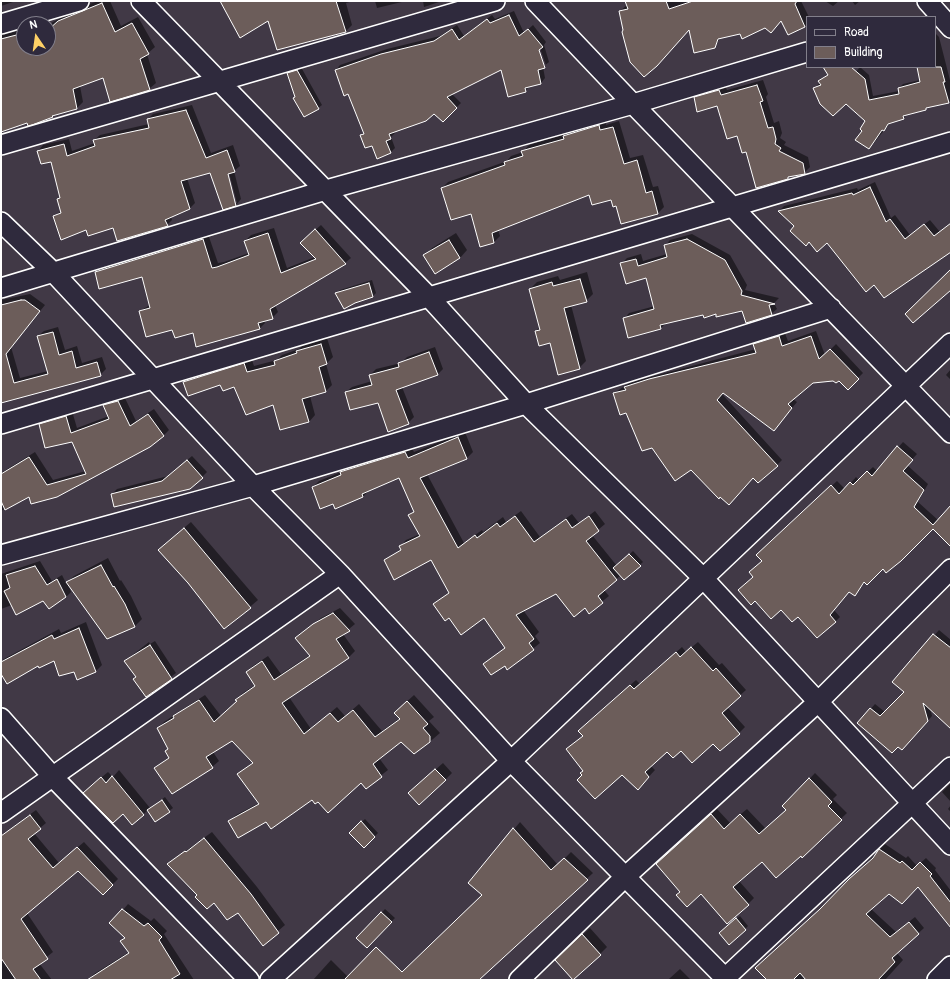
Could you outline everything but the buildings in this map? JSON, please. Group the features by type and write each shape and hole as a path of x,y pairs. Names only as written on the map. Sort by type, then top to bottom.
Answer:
{"street":[{"path":"1,24 79,1"},
{"path":"141,1 429,297 526,404 703,578 951,845"},
{"path":"1,145 495,1"},
{"path":"535,1 633,104 907,385 951,433"},
{"path":"935,10 951,28"},
{"path":"1,288 326,190 633,104 806,52"},
{"path":"1,424 951,142"},
{"path":"1,222 54,273 253,486 340,574 511,761 626,876 725,979 951,767"},
{"path":"1,555 253,486 526,404 831,308"},
{"path":"270,980 511,761 951,343"},
{"path":"519,980 626,876 818,702 951,569"},
{"path":"1,813 340,574"},
{"path":"1,718 53,777 249,980"},
{"path":"937,980 951,966"}]}
